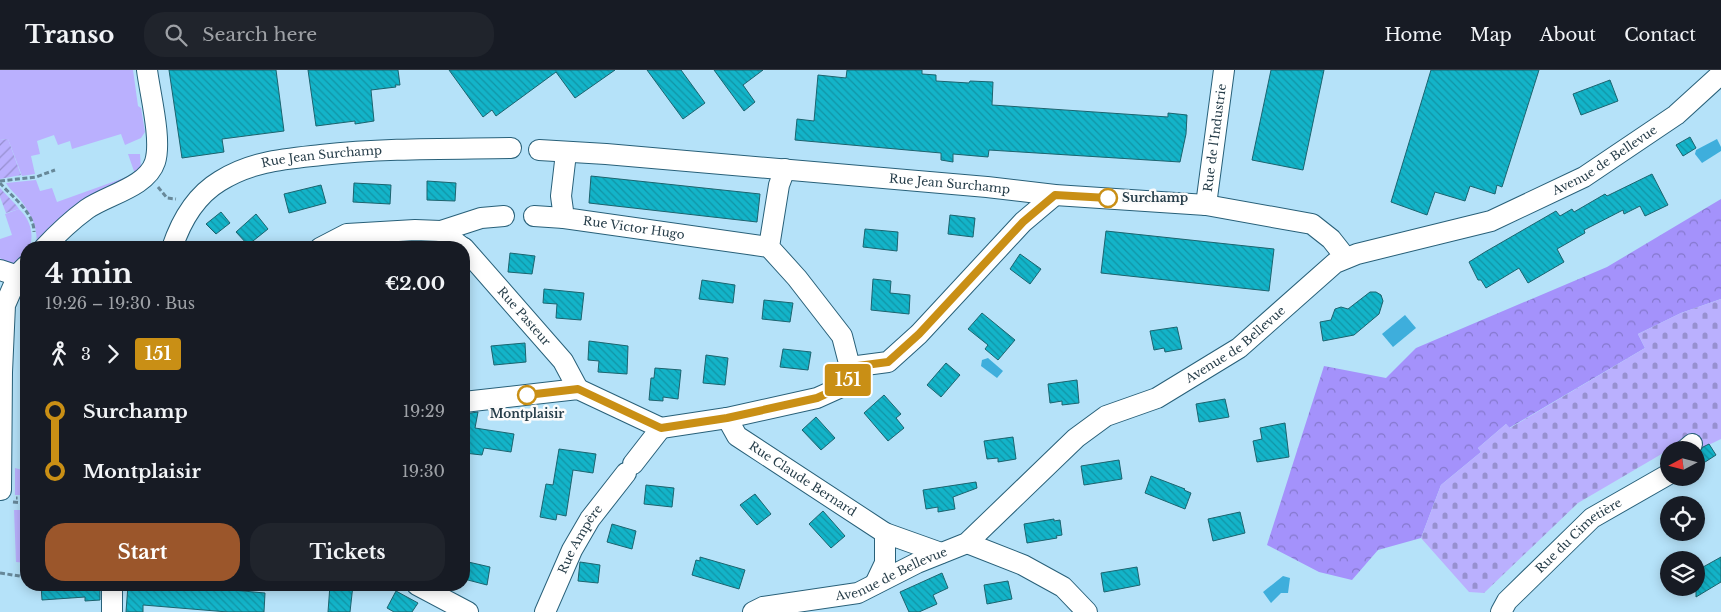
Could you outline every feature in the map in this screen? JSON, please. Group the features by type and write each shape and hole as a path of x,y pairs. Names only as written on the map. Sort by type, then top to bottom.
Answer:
{"street":[{"path":"42,241 88,208 141,180 150,170 155,161 157,140 147,70"},
{"name":"Rue de l'Industrie","path":"1206,205 1224,70"},
{"name":"Avenue de Bellevue","path":"753,612 763,607 858,593 917,563 967,543 1076,438 1106,416 1158,398 1238,348 1335,263 1357,254 1491,221 1584,177 1676,115 1721,74"},
{"name":"Rue Jean Surchamp","path":"174,241 191,207 219,181 244,169 270,160 365,150 511,148"},
{"name":"Rue Jean Surchamp","path":"539,150 785,169 1055,195 1206,205 1312,224 1331,239 1346,258"},
{"path":"534,216 564,218 562,196 566,152"},
{"path":"470,401 578,389 661,428 727,418 817,398 848,384 850,367 842,336 797,278 769,247 779,185 785,169"},
{"path":"850,367 888,362 919,334 1023,222 1055,195"},
{"path":"334,241 347,234 415,230 441,231 481,218 504,216"},
{"name":"Rue Victor Hugo","path":"564,218 769,247"},
{"name":"Rue Pasteur","path":"441,231 454,241"},
{"name":"Rue Pasteur","path":"470,256 563,360 578,389"},
{"path":"7,496 2,372 5,305 15,271"},
{"name":"Rue Claude Bernard","path":"727,418 737,436 885,533 942,553"},
{"name":"Rue Ampère","path":"545,612 572,550 590,519 661,428"},
{"name":"Rue du Cimetière","path":"1501,612 1507,602 1592,518 1660,479"},
{"path":"875,584 885,562 885,533"},
{"path":"967,543 1023,565 1063,587 1087,612"},
{"path":"112,591 112,612"},
{"path":"428,591 468,612"}],"path":[{"path":"0,182 36,177 55,170"},
{"path":"150,170 159,188 167,198 186,201 191,207"},
{"path":"0,182 21,204 35,230 38,241"},
{"path":"7,496 20,501"},
{"path":"0,573 20,576"}],"green space":[{"path":"0,70 133,70 138,106 141,108 145,132 141,138 125,145 121,134 72,149 70,141 58,145 54,135 37,141 40,154 31,156 35,174 22,176 8,139 0,140"},
{"path":"8,139 21,175 0,179 0,140"},
{"path":"128,154 140,154 141,169 135,174"},
{"path":"134,175 44,241 37,241 36,229 32,218 22,202 6,183 36,180 40,191 52,188 57,202"},
{"path":"0,188 19,209 6,213 0,197"},
{"path":"1721,199 1721,299 1681,313 1638,334 1645,348 1509,428 1506,424 1478,448 1481,452 1441,485 1421,538 1378,550 1352,580 1319,572 1267,545 1324,366 1386,378 1416,348 1607,267"},
{"path":"19,209 28,222 31,231 31,241 20,241 20,265 17,269 0,258 0,239 12,235 5,214"},
{"path":"1721,299 1721,439 1705,447 1705,441 1698,441 1694,435 1684,441 1660,441 1660,455 1578,503 1484,593 1469,592 1421,538 1441,485 1481,452 1478,448 1506,424 1510,428 1645,348 1638,334 1681,313"},
{"path":"15,468 20,469 20,495 15,495"},
{"path":"14,510 20,510 20,562 16,562"}],"water":[{"path":"1717,139 1721,151 1702,163 1695,154 1696,150"},
{"path":"1405,315 1416,328 1393,347 1382,334"},
{"path":"988,358 1003,371 997,378 981,366 982,360"},
{"path":"1283,576 1290,578 1288,593 1281,593 1271,603 1263,592"}],"building":[{"path":"169,70 276,70 284,131 222,139 224,152 182,158"},
{"path":"308,70 398,70 400,85 371,90 374,121 355,124 355,121 316,126"},
{"path":"449,70 615,70 575,98 556,72 496,116 492,110 483,117"},
{"path":"647,70 681,70 705,103 683,119"},
{"path":"714,70 763,70 743,85 755,102 744,111"},
{"path":"847,70 922,70 922,74 936,75 936,81 993,82 992,105 1168,117 1168,113 1187,115 1186,134 1180,162 989,150 988,157 953,154 953,162 941,160 941,153 795,140 797,119 814,121 818,75 846,78"},
{"path":"1271,70 1324,70 1303,170 1252,160"},
{"path":"1431,70 1539,70 1502,187 1497,185 1495,194 1470,186 1465,201 1435,192 1427,215 1391,202"},
{"path":"1610,80 1618,101 1581,115 1573,94"},
{"path":"1690,137 1696,148 1683,156 1676,145"},
{"path":"1652,174 1668,205 1645,216 1640,206 1624,214 1623,210 1584,230 1585,233 1557,249 1564,262 1528,283 1519,268 1486,288 1481,280 1478,280 1469,262 1485,252 1556,211 1560,216 1572,209 1574,212 1605,194 1607,196"},
{"path":"591,176 760,194 757,222 589,203"},
{"path":"427,181 456,183 455,201 427,200"},
{"path":"354,183 391,185 390,204 353,202"},
{"path":"321,185 326,203 289,213 284,194"},
{"path":"221,212 230,223 216,234 206,224"},
{"path":"256,214 268,229 253,241 244,241 236,232"},
{"path":"950,215 975,218 973,237 948,234"},
{"path":"865,229 898,232 897,251 863,247"},
{"path":"1106,231 1274,249 1269,291 1101,273"},
{"path":"510,253 535,256 532,274 508,272"},
{"path":"1020,254 1041,269 1030,284 1010,269"},
{"path":"873,279 891,281 890,293 910,295 909,314 871,310"},
{"path":"702,280 735,285 733,303 699,299"},
{"path":"544,289 584,293 581,320 556,318 557,304 543,303"},
{"path":"1370,292 1376,292 1381,295 1383,301 1379,314 1354,335 1323,341 1320,322 1331,320 1335,309 1341,307 1348,309"},
{"path":"764,300 793,303 790,322 762,319"},
{"path":"982,313 1015,340 998,360 985,349 988,345 968,329"},
{"path":"1177,327 1182,349 1165,352 1164,348 1154,350 1150,331"},
{"path":"589,341 628,346 627,374 598,372 599,361 588,360"},
{"path":"525,343 526,362 494,365 491,346"},
{"path":"783,349 811,352 808,370 780,367"},
{"path":"706,355 728,358 725,385 703,383"},
{"path":"946,363 960,375 941,397 927,385"},
{"path":"655,368 681,370 678,399 663,397 663,401 649,400 651,378 654,378"},
{"path":"1077,380 1079,403 1062,405 1062,401 1050,403 1048,384"},
{"path":"884,395 901,414 896,418 904,428 888,441 864,413"},
{"path":"1225,399 1229,417 1199,422 1196,404"},
{"path":"478,412 475,428 514,434 511,452 484,448 482,455 470,454 470,413"},
{"path":"816,417 835,438 821,450 802,430"},
{"path":"1285,423 1289,457 1257,462 1253,441 1262,439 1260,428"},
{"path":"1013,437 1016,459 998,462 998,458 987,459 984,441"},
{"path":"1709,444 1716,455 1705,462 1705,446"},
{"path":"559,449 596,454 593,473 573,470 566,516 557,514 556,520 540,517 546,484 553,485"},
{"path":"1119,460 1122,479 1084,485 1081,466"},
{"path":"1151,476 1191,493 1185,509 1145,493"},
{"path":"976,482 977,488 953,497 955,509 938,512 938,507 926,509 923,490"},
{"path":"646,485 674,488 672,507 644,504"},
{"path":"755,494 771,514 757,525 740,505"},
{"path":"823,511 845,536 831,548 809,524"},
{"path":"1240,512 1245,533 1213,541 1208,519"},
{"path":"1054,519 1054,521 1060,520 1062,535 1056,536 1057,538 1027,543 1024,524"},
{"path":"612,524 636,531 632,549 607,542"},
{"path":"700,557 745,570 739,589 692,575 696,560 700,561"},
{"path":"1721,557 1721,582 1705,592 1705,566"},
{"path":"470,562 490,567 487,585 470,581"},
{"path":"580,562 600,565 598,583 578,581"},
{"path":"1137,567 1140,585 1104,592 1101,573"},
{"path":"942,573 948,588 933,595 937,604 919,612 909,612 900,592"},
{"path":"1008,581 1012,599 987,604 984,585"},
{"path":"41,591 100,591 100,600 85,601 85,597 42,600"},
{"path":"128,591 243,591 265,593 264,612 228,612 143,605 143,612 126,612"},
{"path":"330,591 352,591 350,612 328,612"},
{"path":"396,591 418,603 412,612 394,612 387,608"}],"bus line":[{"name":"151","path":"527,395 578,389 636,418 661,428 727,418 817,398 848,384 850,367 888,362 919,334 1023,222 1055,195 1108,198"}],"place":[{"name":"Surchamp","path":"1108,198"},
{"name":"Montplaisir","path":"527,395"}]}
